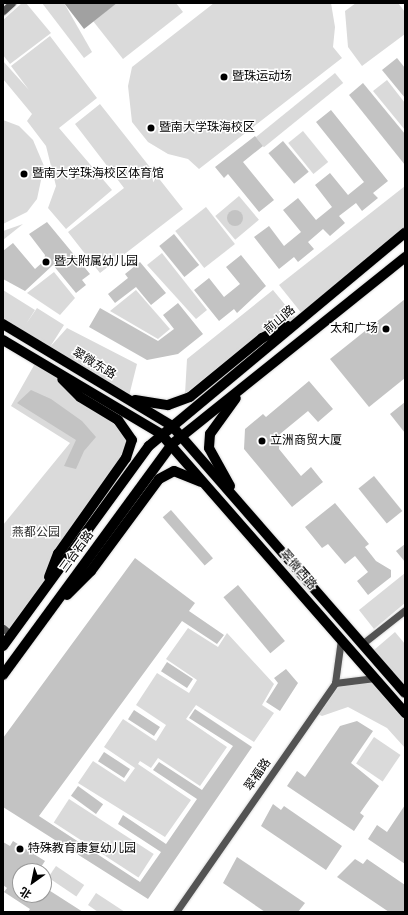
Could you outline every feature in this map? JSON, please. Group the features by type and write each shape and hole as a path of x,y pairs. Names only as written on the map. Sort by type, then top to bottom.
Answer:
{"main road":[{"name":"前山路","path":"161,434 405,233"},
{"path":"180,436 405,257"},
{"path":"123,397 144,403 168,405 190,397 262,338 302,319"},
{"name":"翠微东路","path":"3,324 172,426"},
{"path":"3,340 161,434"},
{"path":"42,594 58,554 126,458 132,440 118,420 80,397 52,369"},
{"path":"247,513 209,448 210,434 218,419 253,379"},
{"name":"翠微西路","path":"172,426 405,693"},
{"name":"翠微西路","path":"161,434 172,444 405,713"},
{"name":"三台石路","path":"3,646 161,434"},
{"name":"三台石路","path":"3,675 172,444 180,436"},
{"path":"45,617 91,571 159,479 174,471 208,486"}],"street":[{"path":"3,11 12,3"},
{"path":"362,644 405,610"},
{"path":"3,628 11,635"},
{"path":"341,640 335,683 375,678"},
{"name":"翠福路","path":"176,912 335,683"}],"green space":[{"path":"22,3 26,3 51,33 10,64 3,55 3,20"},
{"path":"42,3 64,3 92,52 84,58"},
{"path":"117,3 176,3 183,12 123,59 93,21"},
{"name":"暨珠运动场","path":"214,3 331,3 335,27 333,47 342,58 199,169 188,159 168,154 148,142 132,122 128,86 132,67"},
{"path":"356,3 398,3 405,12 405,34 362,66 348,47 345,11"},
{"path":"50,36 97,98 59,128 112,190 66,229 48,208 56,186 46,146 27,121 32,114 3,79 3,61 29,90 11,66"},
{"path":"335,73 343,83 264,147 256,137"},
{"path":"387,80 405,103 405,130 373,91"},
{"path":"100,104 183,209 100,273 68,232 124,188 75,124"},
{"name":"暨南大学珠海校区体育馆","path":"3,120 19,126 33,140 44,166 37,199 27,212 3,224"},
{"path":"303,131 328,162 313,174 288,143"},
{"path":"405,186 405,229 303,315 279,285"},
{"path":"239,196 259,220 235,240 215,216"},
{"path":"206,207 235,244 204,268 175,231"},
{"path":"23,224 3,240 3,231"},
{"path":"162,253 207,310 196,319 147,265"},
{"path":"54,272 75,298 60,315 27,293"},
{"path":"3,290 35,310 26,324 37,308 64,325 50,347 67,328 137,364 129,396 3,318"},
{"path":"136,290 170,329 158,339 110,311"},
{"path":"273,290 296,318 262,332 185,394 187,359"},
{"name":"燕都公园","path":"37,360 127,428 130,449 58,554 41,594 11,635 3,628 3,525 70,443 11,406"},
{"path":"405,573 405,603 374,629 359,610"},
{"path":"188,628 218,647 227,633 274,684 262,705 274,713 254,742 196,705 186,719 227,747 200,786 158,758 151,768 140,761 138,764 191,800 165,837 78,783 93,761 125,782 135,768 104,747 123,719 156,741 166,725 136,705 157,673 189,693 197,680 166,659"},
{"path":"395,632 405,644 405,686 374,650"},
{"path":"372,682 405,719 405,748 387,728 348,707 322,716 318,714 338,687"},
{"path":"374,737 401,755 383,781 356,764"},
{"path":"69,799 154,854 138,877 54,822"},
{"path":"56,866 84,885 76,897 52,880 52,872"},
{"path":"96,893 125,912 98,912 88,905"}],"shaded area":[{"path":"64,3 117,3 84,29"}],"building":[{"path":"397,58 405,68 405,98 382,70"},
{"path":"363,83 405,134 405,165 349,95"},
{"path":"331,110 388,181 373,193 378,198 362,211 356,203 339,216 345,223 330,236 323,229 308,242 314,249 298,262 294,257 279,269 254,237 269,226 284,246 301,232 283,210 298,198 316,220 332,207 315,185 330,173 348,195 364,182 316,122"},
{"path":"255,136 263,146 243,162 274,200 259,212 228,174 224,178 215,167"},
{"path":"283,141 309,172 294,184 268,153"},
{"path":"235,210 242,215 243,218 238,225 235,226 228,221 227,218 232,211"},
{"path":"47,222 90,274 82,280 86,285 76,293 53,265 25,291 3,279 3,251 13,243 35,269 44,261 45,255 29,234"},
{"path":"174,234 199,265 184,277 159,246"},
{"path":"241,255 266,286 237,313 234,309 219,321 194,290 209,278 224,297 240,284 226,267"},
{"path":"140,262 166,293 151,305 136,287 115,303 108,294 128,278 125,274"},
{"name":"太和广场","path":"405,299 405,378 369,407 330,359"},
{"path":"178,303 203,334 178,354 147,360 89,327 100,308 158,341 174,329 163,315"},
{"name":"立洲商贸大厦","path":"309,381 333,409 318,422 308,411 280,434 279,449 301,476 311,467 323,482 292,507 244,449 245,429 263,414 266,417"},
{"path":"31,390 51,399 82,421 96,437 84,451 76,469 64,466 76,440 17,403"},
{"path":"405,402 405,433 390,414"},
{"path":"374,476 402,511 387,524 358,489"},
{"path":"335,503 369,544 365,547 376,561 391,570 391,577 368,595 357,581 368,572 355,556 345,564 328,544 322,548 305,527"},
{"path":"171,510 213,558 205,566 163,517"},
{"path":"405,544 405,562 396,551"},
{"path":"135,558 195,603 189,611 224,635 217,644 182,621 39,816 140,882 161,852 118,824 123,815 166,844 197,799 153,770 159,762 202,790 233,746 189,718 195,709 252,747 148,899 3,807 3,738"},
{"path":"238,585 285,641 270,653 223,597"},
{"path":"167,662 193,679 187,688 161,671"},
{"path":"286,669 298,683 280,711 266,702 278,683 274,678"},
{"path":"134,710 160,727 154,736 128,719"},
{"path":"357,721 373,731 351,763 379,786 360,813 364,816 354,831 287,786 297,771 305,777 340,726"},
{"path":"104,752 130,769 124,778 98,761"},
{"path":"78,786 103,804 96,814 71,796"},
{"path":"273,804 281,810 284,806 342,846 326,870 261,826"},
{"path":"405,805 405,864 368,839 377,825 387,832"},
{"path":"13,841 45,861 44,863 12,863 12,897 4,892 7,888 3,885 3,842 10,846"},
{"path":"237,857 305,903 298,912 265,912 223,883"},
{"path":"355,859 363,864 367,859 405,885 405,912 389,912 337,877"},
{"path":"52,892 83,912 28,912 30,909 21,903 52,903"}],"place":[{"name":"暨珠运动场","path":"224,77"},
{"name":"暨南大学珠海校区","path":"151,128"},
{"name":"暨南大学珠海校区体育馆","path":"24,174"},
{"name":"暨大附属幼儿园","path":"46,262"},
{"name":"太和广场","path":"386,329"},
{"name":"立洲商贸大厦","path":"262,441"},
{"name":"特殊教育康复幼儿园","path":"20,849"}]}
